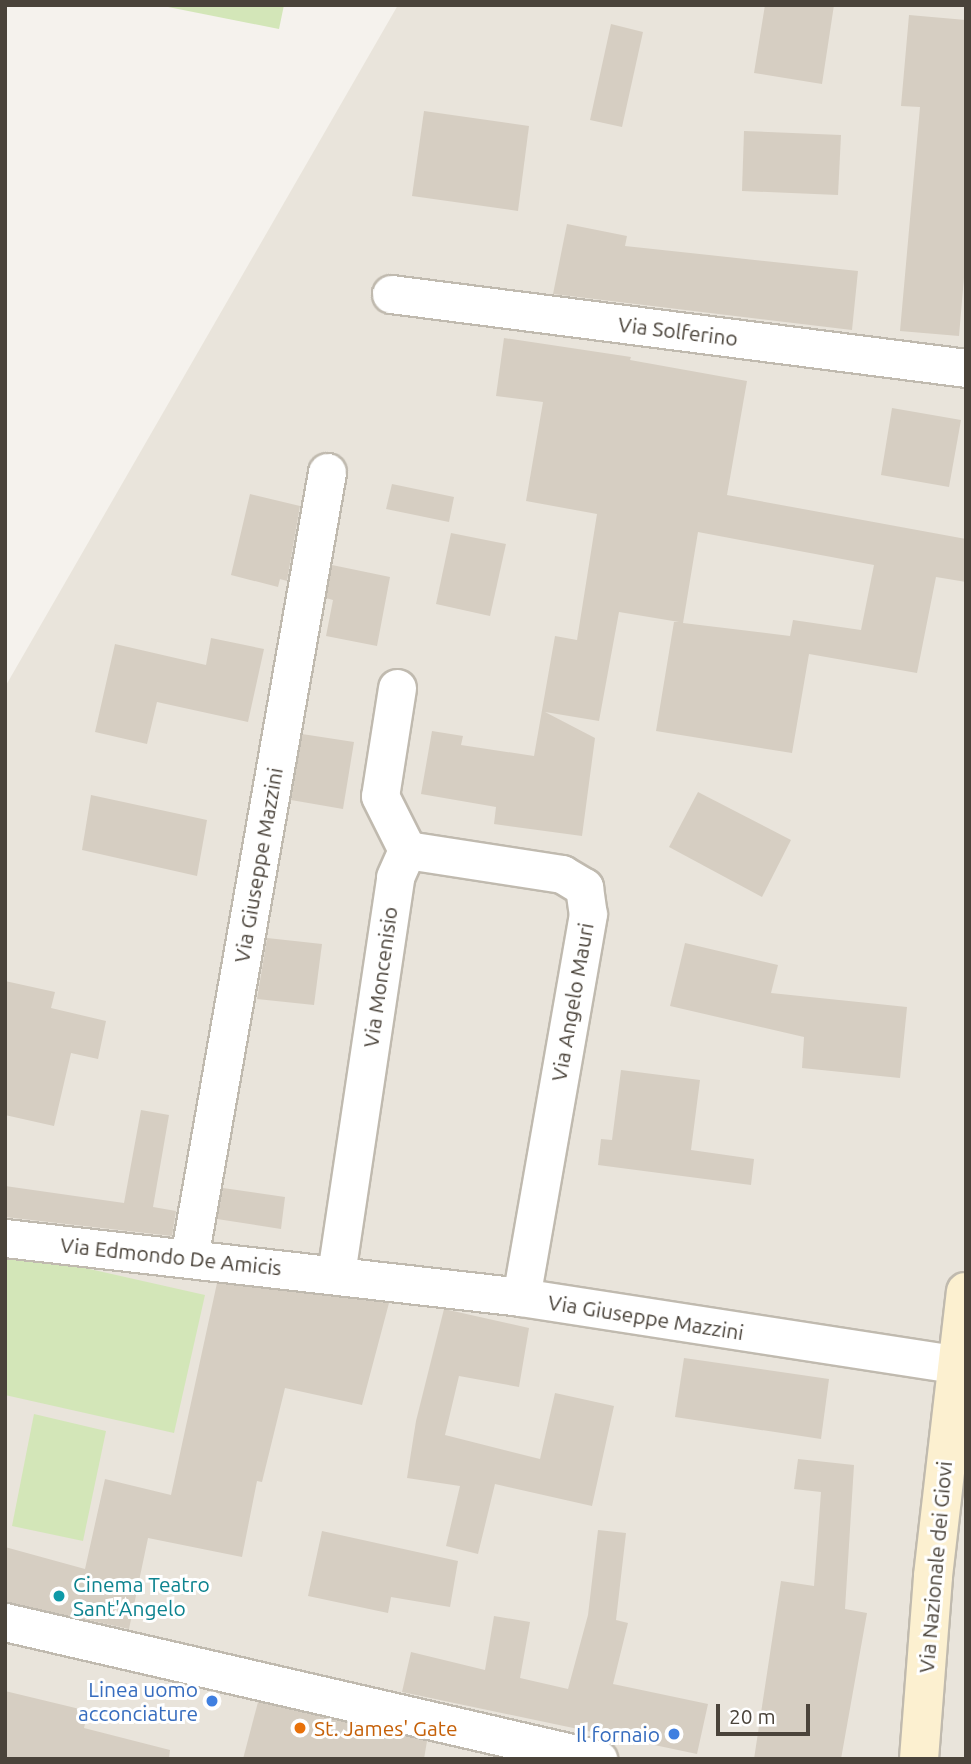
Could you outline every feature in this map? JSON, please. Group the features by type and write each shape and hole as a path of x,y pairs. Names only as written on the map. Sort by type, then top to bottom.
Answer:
{"main road":[{"name":"Via Nazionale dei Giovi","path":"919,1759 955,1364 966,1292"}],"street":[{"name":"Via Solferino","path":"391,294 966,368"},
{"name":"Via Giuseppe Mazzini","path":"189,1258 327,472"},
{"path":"397,688 380,796 407,850"},
{"name":"Via Moncenisio","path":"336,1274 395,877 407,850"},
{"name":"Via Angelo Mauri","path":"407,850 562,874 584,887 588,914 521,1297"},
{"name":"Via Edmondo De Amicis","path":"5,1238 336,1274"},
{"name":"Via Giuseppe Mazzini","path":"336,1274 521,1297 955,1364"},
{"path":"5,1622 598,1759"}],"shaded area":[{"path":"398,5 966,5 966,1759 5,1759 5,687"}],"green space":[{"path":"158,5 284,5 279,29"},
{"path":"5,1250 205,1295 174,1433 5,1395"},
{"path":"34,1414 106,1431 83,1541 12,1526"}],"building":[{"path":"765,5 834,5 822,84 754,73"},
{"path":"909,15 966,20 966,254 959,336 900,331 920,107 901,106"},
{"path":"611,24 643,32 622,127 590,120"},
{"path":"424,111 529,126 518,211 412,196"},
{"path":"744,131 841,135 838,195 742,191"},
{"path":"567,224 627,236 625,246 858,271 852,330 553,294"},
{"path":"504,338 631,357 630,360 747,381 727,495 966,539 966,582 936,577 917,673 809,654 792,753 656,731 674,622 679,622 619,612 599,721 545,712 595,738 582,836 494,824 496,807 421,794 432,731 463,736 461,745 534,756 555,636 577,640 597,514 526,501 543,402 496,396","holes":["698,532 874,565 861,630 793,620 790,636 683,623"]},
{"path":"892,408 961,420 949,487 881,475"},
{"path":"392,484 454,497 449,522 386,509"},
{"path":"250,494 300,506 287,581 280,579 278,587 231,575"},
{"path":"451,533 506,544 490,616 436,604"},
{"path":"332,565 390,577 377,646 326,636 333,600 326,598"},
{"path":"211,638 264,649 248,722 157,702 147,744 95,732 115,644 206,665"},
{"path":"302,734 354,742 343,809 291,800"},
{"path":"698,792 791,840 762,897 669,847"},
{"path":"91,795 207,820 197,876 82,850"},
{"path":"267,938 322,944 314,1005 257,999"},
{"path":"685,943 778,965 771,993 907,1007 900,1078 802,1068 804,1037 670,1006"},
{"path":"5,981 55,992 51,1008 106,1021 98,1059 71,1053 54,1126 5,1115"},
{"path":"621,1070 700,1080 691,1150 754,1159 751,1185 598,1165 601,1139 612,1140"},
{"path":"141,1110 169,1115 153,1207 176,1211 172,1236 5,1217 5,1186 124,1203"},
{"path":"223,1188 285,1197 281,1229 217,1219"},
{"path":"217,1283 389,1303 362,1405 285,1388 262,1482 257,1481 242,1557 148,1538 129,1629 5,1602 5,1547 85,1569 105,1479 171,1495"},
{"path":"444,1309 529,1328 519,1387 459,1376 445,1435 540,1459 555,1393 614,1406 592,1506 495,1484 478,1554 446,1546 460,1486 407,1478 416,1421"},
{"path":"684,1358 829,1379 821,1439 675,1417"},
{"path":"798,1459 854,1465 845,1609 867,1613 841,1759 754,1759 781,1581 814,1586 821,1492 794,1489"},
{"path":"598,1530 626,1533 616,1620 628,1623 613,1684 708,1704 697,1754 402,1692 411,1652 485,1670 494,1616 530,1622 520,1678 568,1689 588,1615"},
{"path":"322,1531 458,1561 450,1607 391,1597 388,1613 308,1596"},
{"path":"5,1691 88,1711 84,1728 170,1750 169,1759 5,1759"},
{"path":"258,1702 427,1741 424,1759 243,1759"}],"place":[{"name":"Cinema Teatro Sant'Angelo","path":"59,1596"},
{"name":"Linea uomo acconciature","path":"212,1701"},
{"name":"St. James' Gate","path":"300,1728"},
{"name":"Il fornaio","path":"674,1734"}]}
